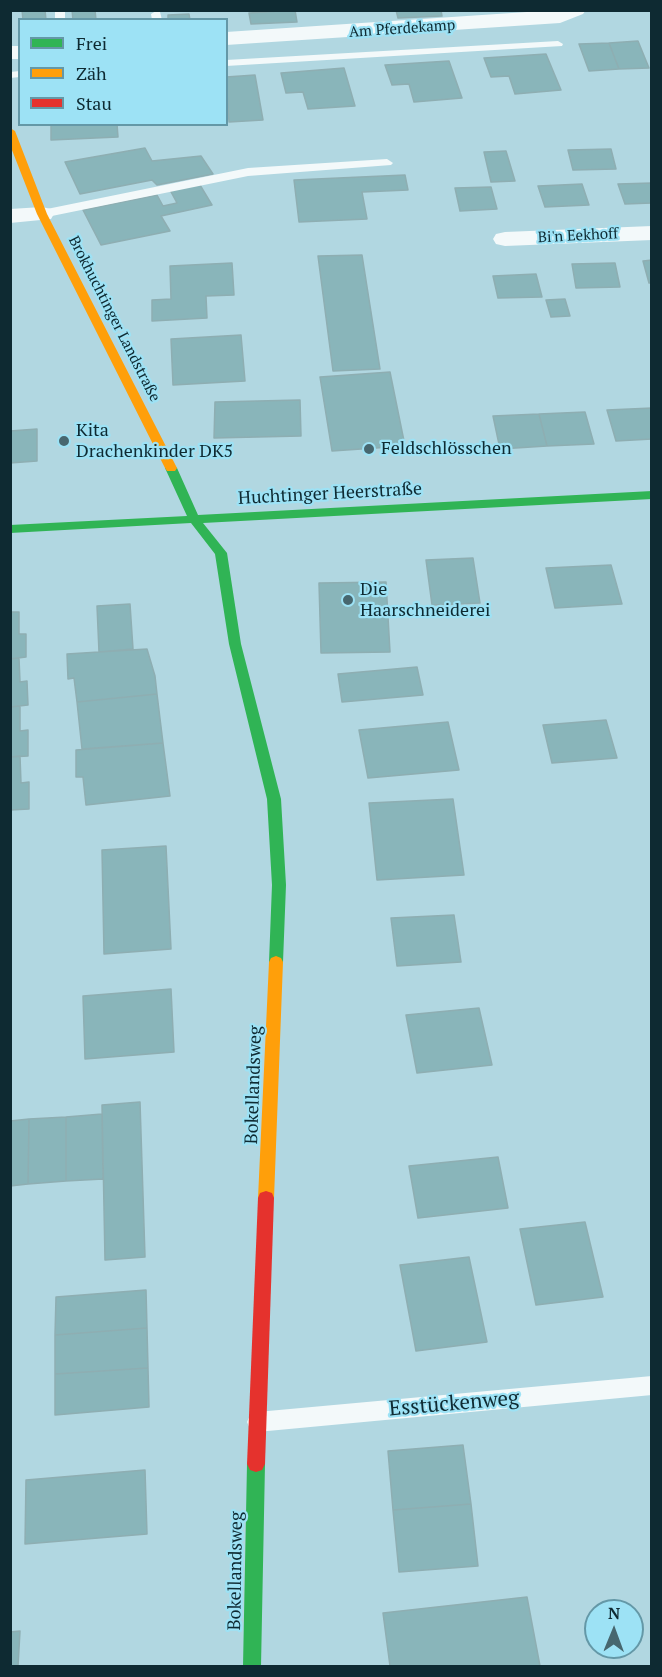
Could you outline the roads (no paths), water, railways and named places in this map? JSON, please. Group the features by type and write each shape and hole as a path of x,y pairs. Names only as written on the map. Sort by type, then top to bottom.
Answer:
{"street":[{"name":"Am Pferdekamp","path":"228,39 518,21 560,17 576,10"},
{"name":"Brokhuchtinger Landstraße","path":"10,130 42,214 180,485 194,519"},
{"path":"10,216 42,214"},
{"name":"Bi'n Eekhoff","path":"505,239 651,232"},
{"name":"Huchtinger Heerstraße","path":"10,530 651,495"},
{"name":"Bokellandsweg","path":"194,519 221,553 235,644 274,810 279,885 257,1422 252,1666"}],"lane":[{"path":"228,63 558,44"},
{"path":"42,214 248,172 387,163"},
{"name":"Esstückenweg","path":"257,1422 651,1385"}],"place":[{"name":"Kita Drachenkinder DK5","path":"64,441"},
{"name":"Feldschlösschen","path":"369,449"},
{"name":"Die Haarschneiderei","path":"348,600"}]}
